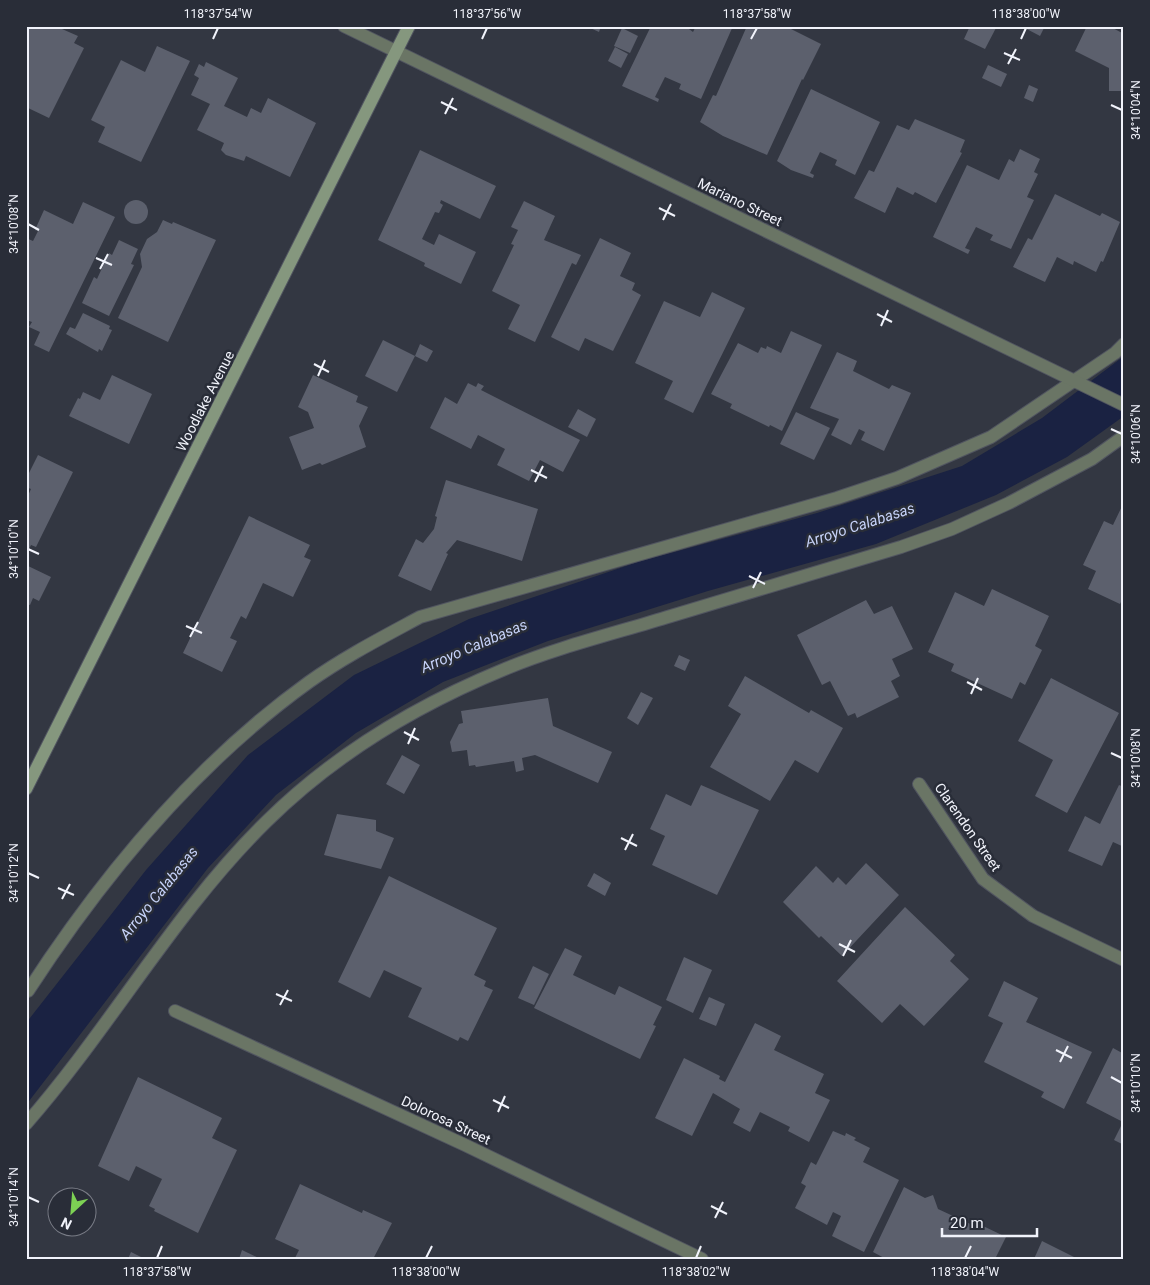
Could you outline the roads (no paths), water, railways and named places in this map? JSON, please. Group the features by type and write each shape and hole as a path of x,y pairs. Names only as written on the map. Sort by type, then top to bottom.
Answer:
{"street":[{"name":"Mariano Street","path":"344,26 396,53 1124,405"},
{"name":"Woodlake Avenue","path":"26,789 409,26"},
{"path":"28,992 48,961 146,831 180,796 258,721 310,681 368,645 420,617 837,498 897,478 990,438 1114,353 1124,344"},
{"path":"26,1124 216,876 266,822 309,782 364,742 434,701 506,668 952,530 1092,459 1124,436"},
{"name":"Clarendon Street","path":"918,784 983,880 1033,916 1124,960"},
{"name":"Dolorosa Street","path":"175,1011 451,1138 702,1259"}],"water":[{"name":"Arroyo Calabasas","path":"1124,356 1124,416 1067,457 996,495 876,544 708,591 548,641 443,682 356,733 276,795 208,868 26,1105 26,1023 146,870 248,755 354,675 469,619 638,562 817,513 962,466 1042,418"}]}
